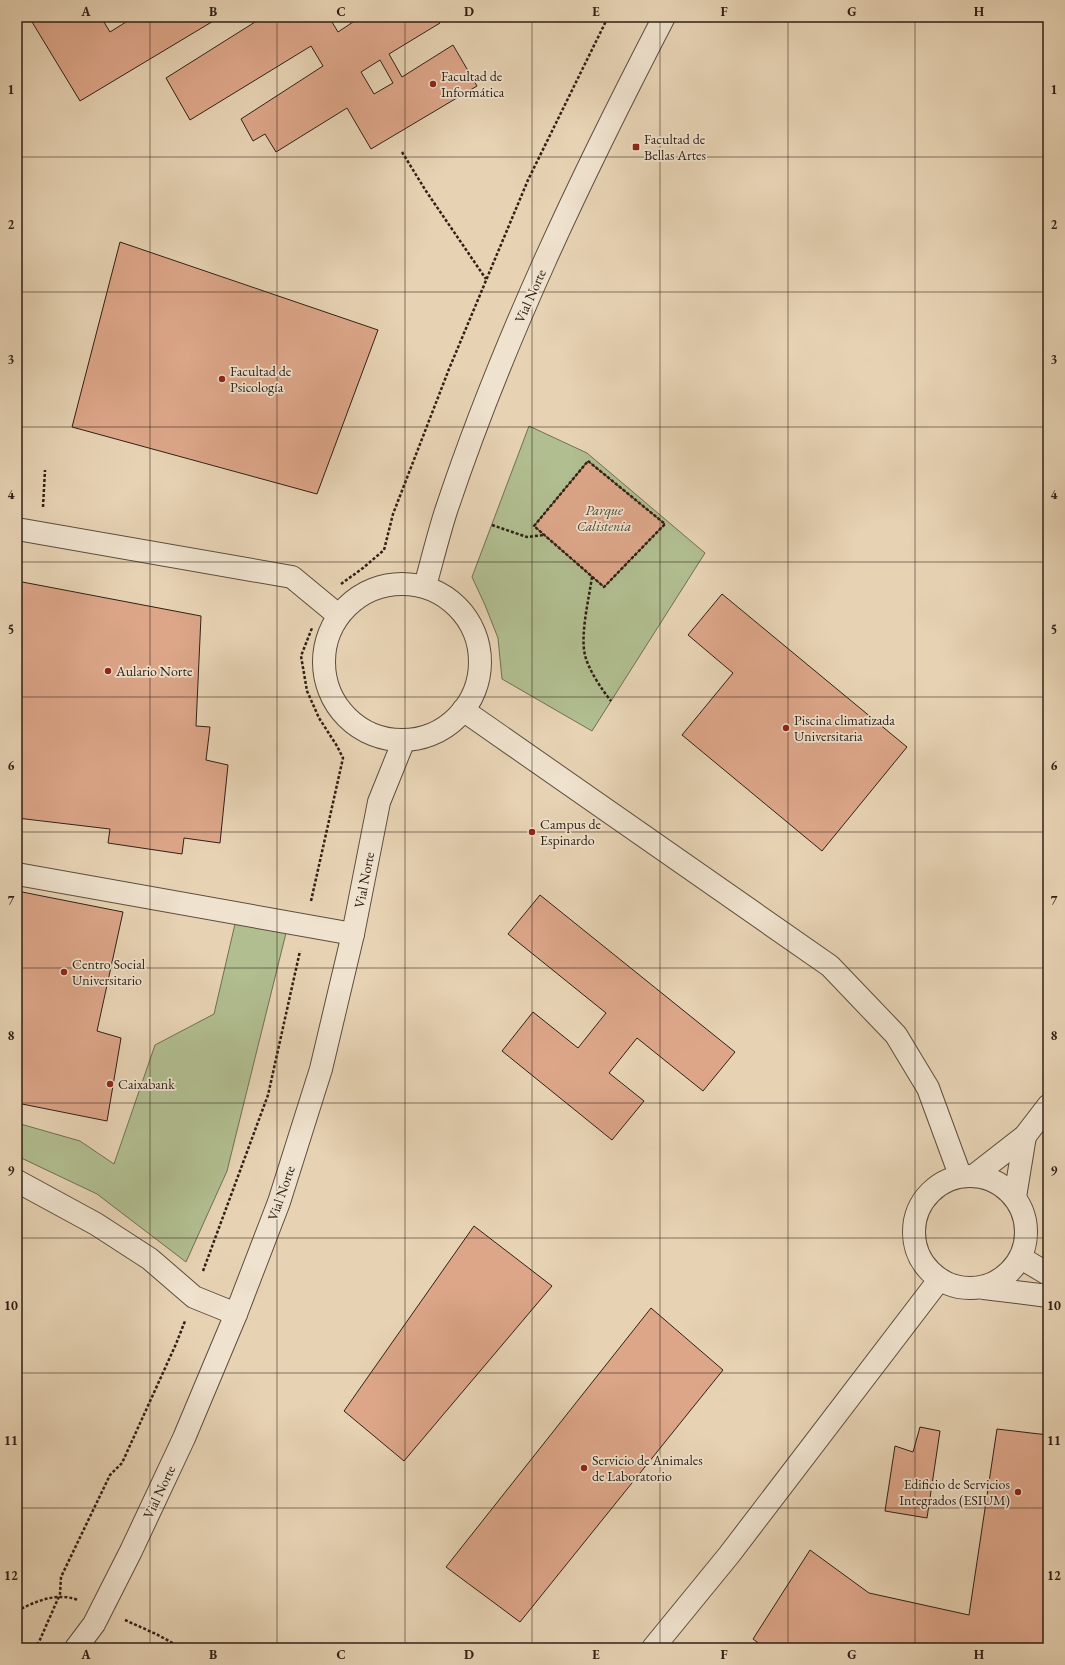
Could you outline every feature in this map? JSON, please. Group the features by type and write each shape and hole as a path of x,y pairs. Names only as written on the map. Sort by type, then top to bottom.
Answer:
{"street":[{"name":"Vial Norte","path":"425,586 445,512 497,370 563,222 618,107 664,17"},
{"path":"17,528 292,577 331,610"},
{"path":"392,583 425,586 449,599 468,619 478,645 480,672 471,698 463,710 447,726 426,736 404,740 376,735 351,721 333,698 324,671 326,642 331,610 362,594 392,583"},
{"path":"463,710 830,966 896,1035 928,1088 968,1175"},
{"name":"Vial Norte","path":"76,1648 94,1624 184,1438 236,1314 279,1202 321,1069 353,934 379,802 404,740"},
{"path":"17,874 353,934"},
{"path":"1048,1106 1025,1136 968,1175 946,1180 931,1190 920,1203 914,1220 913,1237 921,1261 938,1280 961,1288 984,1288 1048,1296"},
{"path":"1015,1197 1025,1136"},
{"path":"968,1175 997,1182 1015,1197 1027,1227 1021,1258 1006,1277 984,1288"},
{"path":"17,1181 96,1224 150,1259 194,1297 236,1314"},
{"path":"1021,1258 1048,1274"},
{"path":"653,1648 729,1555 938,1280"},
{"name":"Vial Norte","path":"91,1648 94,1624"}],"path":[{"path":"33,1648 39,1642 60,1594 61,1577 110,1475 122,1463 176,1344 268,1095 343,758 319,718 307,691 301,656 315,622 331,610 342,582 363,568 384,550 393,514 486,280 528,180 608,17"},
{"path":"402,152 426,192 486,280"},
{"path":"588,461 665,524 604,587 592,577 534,526 588,461"},
{"path":"43,515 45,470"},
{"path":"492,525 527,537 544,535"},
{"path":"592,577 584,634 585,655 601,687 611,701"}],"green space":[{"path":"529,426 587,453 705,553 592,731 502,679 498,638 472,577","holes":["588,461 664,524 604,587 534,526"]},
{"path":"235,924 286,933 227,1171 186,1262 97,1194 17,1156 17,1123 80,1141 114,1164 155,1045 214,1014"}],"building":[{"path":"29,17 101,17 110,32 134,17 220,17 80,101"},
{"name":"Facultad de Informática","path":"263,17 329,17 338,32 356,20 354,17 436,17 440,23 389,54 402,77 453,45 477,86 371,149 347,108 276,152 265,134 253,141 241,119 323,66 311,46 190,120 166,78","holes":["380,60 393,83 374,94 361,72"]},
{"name":"Facultad de Psicología","path":"120,242 378,330 317,494 72,427"},
{"path":"588,461 665,524 604,587 534,526"},
{"name":"Aulario Norte","path":"17,581 201,616 196,726 210,727 206,760 228,765 220,843 184,838 182,854 108,843 110,829 17,818"},
{"name":"Piscina climatizada Universitaria","path":"722,594 907,747 822,851 682,735 733,673 688,635"},
{"name":"Centro Social Universitario","path":"17,891 123,912 97,1031 121,1038 107,1121 17,1103"},
{"path":"540,895 735,1052 703,1091 637,1038 609,1073 644,1101 612,1140 502,1051 533,1012 578,1048 606,1013 508,934"},
{"path":"474,1226 552,1286 404,1461 344,1411"},
{"name":"Servicio de Animales de Laboratorio","path":"651,1308 723,1370 520,1622 446,1567"},
{"path":"920,1427 940,1431 927,1518 885,1511 895,1446 913,1452"},
{"name":"Edificio de Servicios Integrados (ESIUM)","path":"997,1429 1048,1435 1048,1648 765,1648 753,1639 810,1550 869,1593 969,1615"}],"place":[{"name":"Facultad de Informática","path":"433,84"},
{"name":"Facultad de Bellas Artes","path":"636,147"},
{"name":"Facultad de Psicología","path":"222,379"},
{"name":"Aulario Norte","path":"108,671"},
{"name":"Piscina climatizada Universitaria","path":"786,728"},
{"name":"Campus de Espinardo","path":"532,832"},
{"name":"Centro Social Universitario","path":"64,972"},
{"name":"Caixabank","path":"110,1084"},
{"name":"Servicio de Animales de Laboratorio","path":"584,1468"},
{"name":"Edificio de Servicios Integrados (ESIUM)","path":"1018,1492"}],"park label":[{"name":"Parque Calistenia","path":"604,518"}]}
